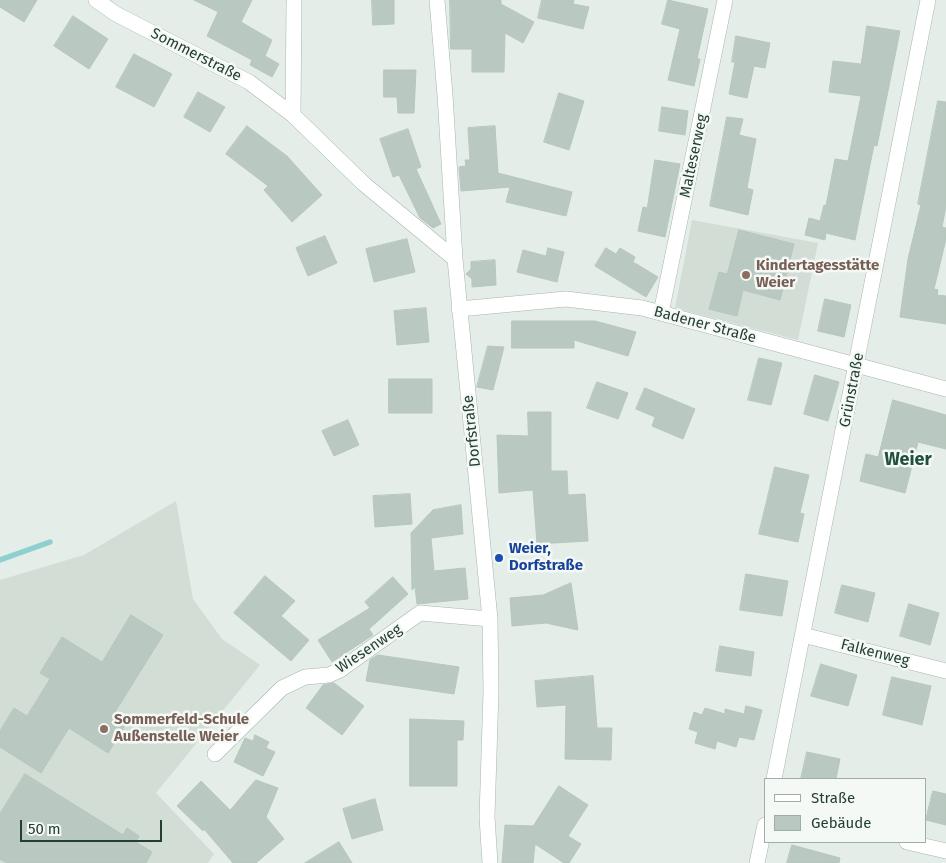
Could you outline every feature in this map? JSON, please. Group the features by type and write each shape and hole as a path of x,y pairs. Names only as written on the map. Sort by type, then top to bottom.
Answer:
{"street":[{"name":"Sommerstraße","path":"96,0 116,14 249,82 293,115 364,184 455,259"},
{"name":"Dorfstraße","path":"437,0 459,309 490,619 491,691 487,817 490,863"},
{"name":"Malteserweg","path":"661,313 725,0"},
{"name":"Grünstraße","path":"774,778 804,636 928,0"},
{"path":"293,115 294,3"},
{"name":"Badener Straße","path":"459,309 566,299 661,313 946,389"},
{"name":"Wiesenweg","path":"215,754 282,688 305,677 329,676 420,613 490,619"},
{"name":"Falkenweg","path":"804,636 946,671"},
{"path":"756,863 764,829"},
{"path":"911,843 946,851"}],"shaded area":[{"name":"Kindertagesstätte Weier","path":"692,220 818,243 798,340 675,308"},
{"name":"Sommerfeld-Schule Außenstelle Weier","path":"176,501 193,599 222,639 260,665 156,793 214,854 208,863 0,863 0,580 84,555"}],"building":[{"path":"0,0 37,0 24,22 0,7"},
{"path":"194,0 252,0 241,22 272,40 265,56 279,64 272,77 250,65 252,60 207,36 218,12"},
{"path":"372,0 394,0 394,24 373,25"},
{"path":"450,0 501,0 501,4 534,22 523,43 505,33 504,72 472,72 472,49 451,49"},
{"path":"542,0 574,0 573,4 589,7 583,29 538,18"},
{"path":"668,0 708,9 697,59 700,59 694,86 668,80 680,29 662,24"},
{"path":"73,16 108,39 89,69 54,46"},
{"path":"867,26 900,31 877,146 874,145 855,240 826,233 825,240 805,235 809,218 820,221 824,205 826,206 835,159 848,161 861,96 829,92 833,61 861,64"},
{"path":"736,36 770,43 765,68 754,66 747,98 729,94 735,62 732,62"},
{"path":"134,54 172,74 154,107 116,87"},
{"path":"384,70 416,70 414,113 398,113 397,97 384,97"},
{"path":"198,92 225,107 210,132 184,117"},
{"path":"559,93 584,101 569,150 544,142"},
{"path":"938,101 946,102 946,206 942,227 946,228 946,239 934,289 938,290 937,295 946,296 946,324 900,317 908,259 921,205 918,204"},
{"path":"662,107 688,111 685,135 659,131"},
{"path":"727,117 743,119 739,135 756,139 747,188 753,190 748,215 710,206"},
{"path":"247,126 287,156 322,195 292,222 264,190 268,186 226,154"},
{"path":"495,126 498,173 572,192 566,216 506,202 510,187 461,191 459,167 466,166 465,160 470,160 468,128"},
{"path":"408,129 421,167 416,169 441,224 433,228 420,218 399,175 393,177 380,139"},
{"path":"655,160 680,164 665,237 638,231 643,207 647,208"},
{"path":"739,230 794,244 780,300 743,290 737,316 709,309 719,272 727,274"},
{"path":"325,236 337,263 308,276 296,248"},
{"path":"407,239 415,272 374,282 366,249"},
{"path":"548,248 564,252 557,282 517,272 523,250 546,256"},
{"path":"606,248 616,254 620,248 635,257 633,262 658,277 646,297 595,266"},
{"path":"495,260 496,285 472,287 472,279 466,274 471,269 471,262"},
{"path":"825,299 851,305 844,337 818,331"},
{"path":"426,308 429,342 397,345 394,311"},
{"path":"512,321 595,321 636,332 628,356 574,340 574,348 512,348"},
{"path":"488,346 504,347 493,390 477,387"},
{"path":"759,358 782,363 771,405 748,400"},
{"path":"815,375 839,382 828,421 804,414"},
{"path":"389,379 432,379 432,413 389,413"},
{"path":"597,382 628,393 618,419 587,408"},
{"path":"645,388 695,409 683,439 652,426 655,417 636,409"},
{"path":"893,400 946,415 946,449 918,442 905,493 860,481 866,454 878,457"},
{"path":"528,412 551,412 551,471 567,471 568,495 585,494 588,541 537,544 533,490 499,493 497,435 528,436"},
{"path":"348,420 359,445 334,456 322,431"},
{"path":"775,467 809,475 800,513 804,514 798,542 759,534"},
{"path":"410,494 412,524 375,527 373,496"},
{"path":"461,505 463,534 431,538 434,571 465,568 468,599 417,604 415,587 412,590 411,533 433,510"},
{"path":"746,574 788,581 782,616 740,610"},
{"path":"265,576 295,601 281,616 309,640 291,661 234,613"},
{"path":"393,577 408,594 369,629 373,635 332,662 318,640 370,608 365,602"},
{"path":"571,583 578,630 546,623 512,626 510,598 543,595"},
{"path":"842,585 875,593 868,622 835,613"},
{"path":"909,604 939,613 930,645 900,636"},
{"path":"131,615 163,635 115,712 128,720 108,753 69,728 41,773 0,747 0,731 14,708 27,716 50,679 40,673 62,637 102,662"},
{"path":"720,646 754,652 751,676 716,671"},
{"path":"378,655 459,667 454,694 366,681 370,660"},
{"path":"821,664 857,675 848,706 811,696"},
{"path":"593,676 597,728 612,728 611,760 565,759 566,705 537,707 535,681"},
{"path":"892,677 931,686 922,725 883,715"},
{"path":"334,683 364,706 342,735 306,708 323,685"},
{"path":"746,706 762,710 754,740 739,737 736,747 717,741 715,749 695,743 698,732 689,729 694,712 702,715 705,708 725,714 725,709 744,714"},
{"path":"410,719 464,721 463,740 457,740 457,786 410,786"},
{"path":"255,735 269,742 266,748 275,752 263,776 234,762 245,738 253,741"},
{"path":"807,752 840,759 836,778 801,778"},
{"path":"25,774 123,835 127,828 139,836 136,842 152,852 146,863 7,863 0,859 0,814"},
{"path":"256,780 278,788 266,817 284,839 256,863 233,863 204,829 203,831 177,806 201,781 230,810"},
{"path":"559,786 588,805 568,836 581,844 569,863 564,863 535,844 533,863 502,863 505,825 533,826"},
{"path":"933,791 946,794 946,825 926,820"},
{"path":"375,799 383,830 352,839 343,809"},
{"path":"339,842 352,863 305,863"},
{"path":"792,845 840,858 839,863 787,863"}],"waterway":[{"path":"0,560 50,542"}],"place":[{"name":"Kindertagesstätte Weier","path":"746,275"},
{"name":"Weier, Dorfstraße","path":"499,558"},
{"name":"Sommerfeld-Schule Außenstelle Weier","path":"104,729"}],"district":[{"name":"Weier","path":"908,460"}]}
